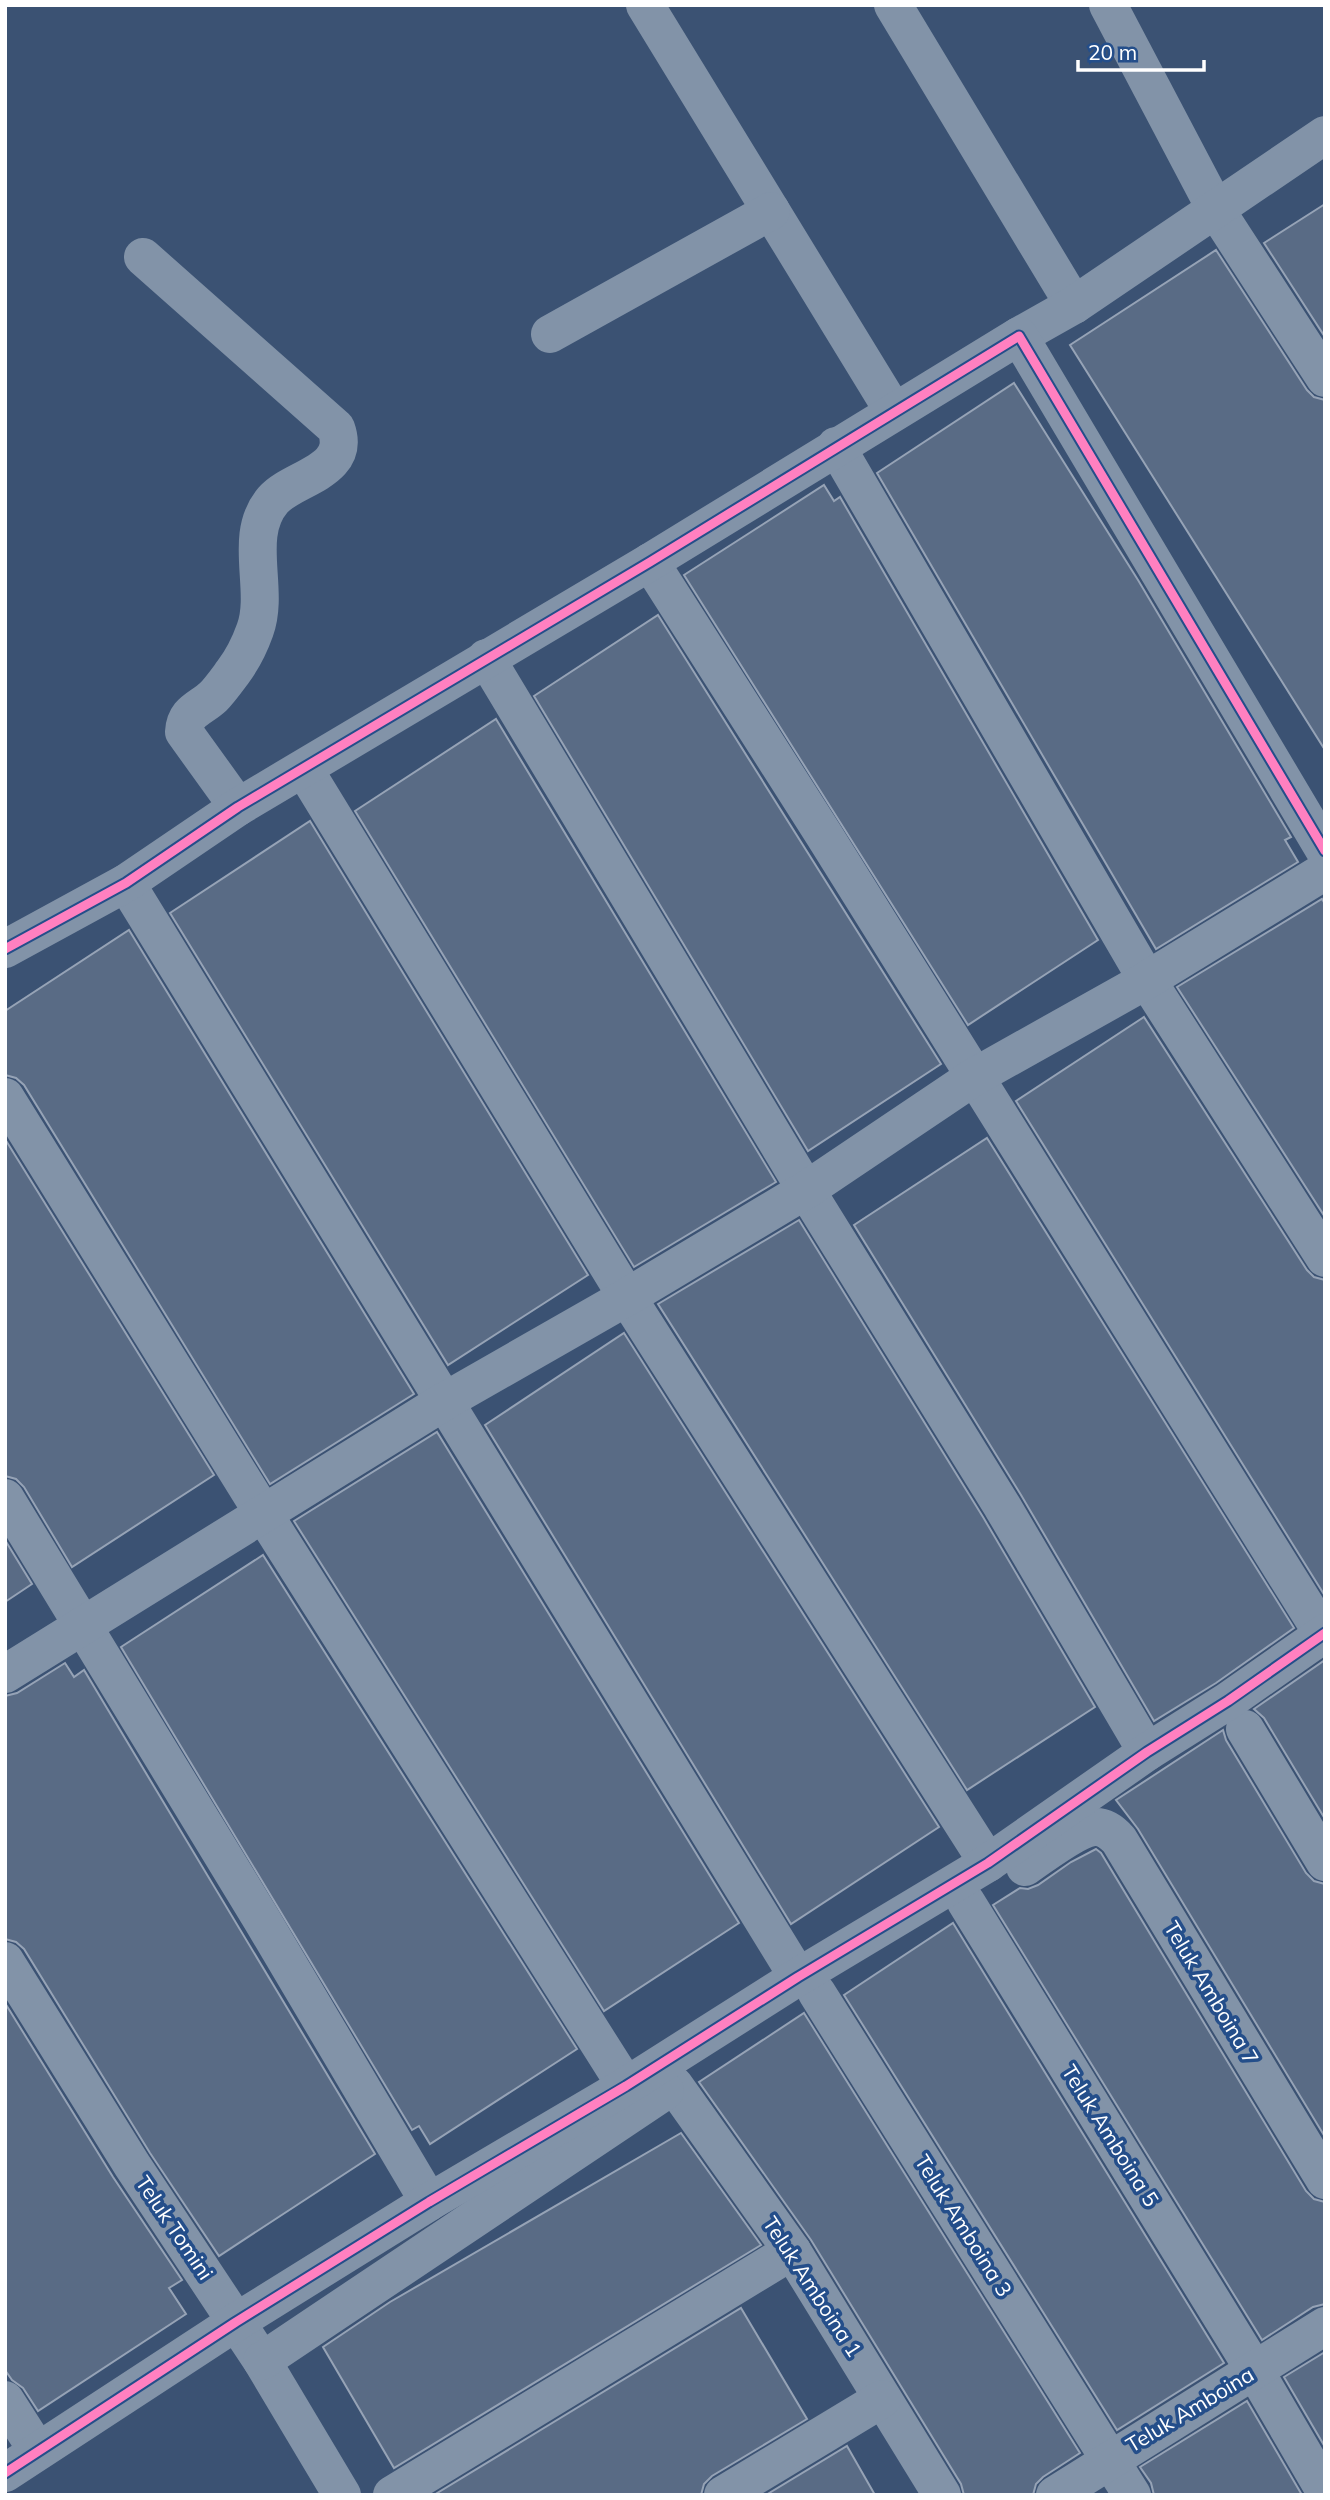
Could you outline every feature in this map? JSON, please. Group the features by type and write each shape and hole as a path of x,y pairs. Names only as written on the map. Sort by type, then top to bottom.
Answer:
{"street":[{"path":"645,5 894,412"},
{"path":"893,5 1074,305"},
{"path":"1108,5 1216,210 1325,378"},
{"path":"5,949 126,883 238,807 1074,305 1325,135"},
{"path":"550,334 771,211"},
{"path":"143,257 336,428 341,441 336,455 316,473 274,499 262,518 259,534 260,616 251,640 234,671 212,697 189,714 185,723 184,732 238,807"},
{"path":"1019,336 1325,851"},
{"path":"836,446 1147,980 1325,1258"},
{"path":"262,2361 674,2085 807,1985 1147,1752 1228,1701 1324,1633 650,562"},
{"path":"486,658 806,1190 1002,1506 1147,1752"},
{"path":"304,769 627,1297 988,1863"},
{"path":"5,1675 445,1401 806,1190 974,1077 1147,980 1325,871"},
{"name":"Teluk Amboina 3","path":"126,883 807,1985 1132,2495"},
{"path":"5,1097 263,1513 626,2086"},
{"path":"5,1499 255,1908 429,2202"},
{"path":"1245,1729 1325,1862"},
{"name":"Teluk Amboina 7","path":"966,1902 1083,1831 1095,1827 1112,1833 1119,1840 1325,2180"},
{"path":"5,2473 236,2322 429,2202 626,2086 807,1985 966,1902"},
{"name":"Teluk Amboina 5","path":"966,1902 1255,2371 1325,2491"},
{"name":"Teluk Tomini","path":"5,1961 132,2165 262,2361 342,2495"},
{"name":"Teluk Amboina 1","path":"674,2085 792,2251 942,2495"},
{"path":"392,2495 792,2251"},
{"name":"Teluk Amboina","path":"1055,2495 1325,2326"},
{"path":"723,2495 882,2399"},
{"path":"5,2400 37,2450"}],"building":[{"path":"1325,204 1325,337 1264,243"},
{"path":"1216,250 1307,390 1314,397 1325,400 1325,750 1070,345"},
{"path":"1014,383 1138,580 1291,837 1285,840 1298,862 1156,949 877,473"},
{"path":"824,485 834,501 840,497 1098,940 968,1025 684,575"},
{"path":"658,615 941,1064 808,1151 534,696"},
{"path":"496,719 776,1182 634,1267 355,811"},
{"path":"310,821 588,1275 448,1365 170,913"},
{"path":"1322,899 1325,904 1325,1217 1177,987"},
{"path":"129,930 414,1394 270,1484 24,1085 16,1078 5,1075 5,1011"},
{"path":"1144,1017 1307,1270 1314,1277 1325,1280 1325,1596 1016,1101"},
{"path":"987,1138 1294,1628 1216,1683 1154,1721 1021,1495 854,1225"},
{"path":"5,1139 214,1475 72,1567 24,1487 16,1479 5,1476"},
{"path":"799,1220 983,1517 1095,1707 967,1790 658,1304"},
{"path":"624,1333 939,1827 791,1924 485,1425"},
{"path":"437,1432 739,1923 604,2011 294,1521"},
{"path":"5,1540 32,1584 5,1602"},
{"path":"263,1555 577,2049 430,2144 419,2126 412,2130 121,1647"},
{"path":"1325,1660 1325,1819 1264,1718 1254,1709"},
{"path":"65,1663 74,1677 84,1670 375,2154 219,2256 150,2153 24,1949 16,1942 5,1939 5,1696 17,1693"},
{"path":"1223,1730 1226,1740 1306,1873 1314,1881 1325,1884 1325,2137 1138,1829 1116,1800"},
{"path":"1096,1849 1101,1853 1306,2191 1314,2199 1325,2202 1325,2304 1313,2307 1262,2340 993,1905 1020,1888 1028,1889 1038,1885 1071,1862"},
{"path":"953,1923 1224,2363 1117,2430 844,1995"},
{"path":"5,2003 113,2177 182,2280 169,2288 186,2314 38,2411 23,2388 12,2380 5,2370"},
{"path":"804,2013 1080,2453 1043,2477 1036,2484 1033,2495 964,2495 961,2484 811,2240 699,2082"},
{"path":"681,2133 761,2245 394,2468 323,2347 390,2302"},
{"path":"741,2308 807,2419 712,2476 704,2484 701,2495 434,2495"},
{"path":"1325,2352 1325,2447 1284,2377"},
{"path":"1247,2401 1302,2495 1154,2495 1151,2483 1140,2467"},
{"path":"847,2446 875,2495 766,2495"}],"cycle path":[{"path":"5,949 126,883 238,807 650,562 1019,336 1325,851"},
{"path":"5,2473 236,2322 429,2202 626,2086 798,1977 988,1863 1325,1633"}]}
